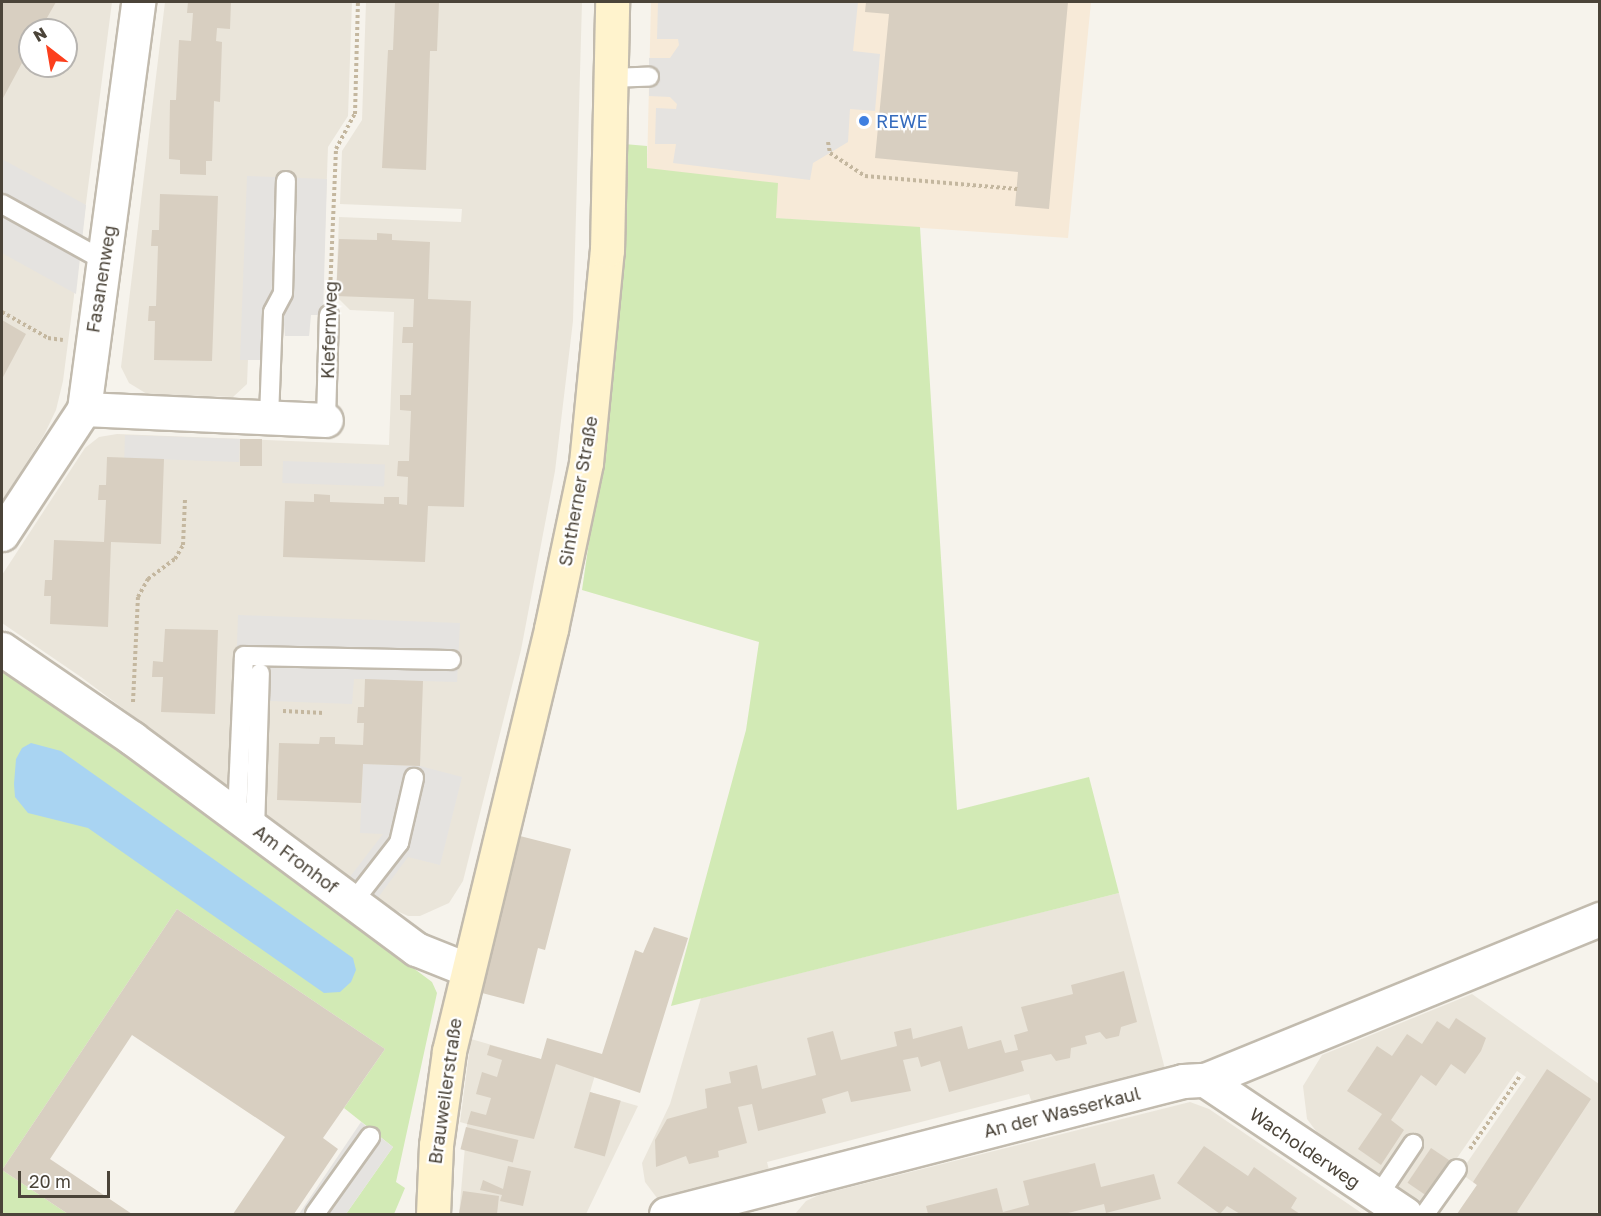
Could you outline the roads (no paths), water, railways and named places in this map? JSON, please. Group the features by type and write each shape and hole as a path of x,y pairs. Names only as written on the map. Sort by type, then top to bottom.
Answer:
{"street":[{"name":"Fasanenweg","path":"2,534 84,409 90,343 105,261 138,2"},
{"name":"Sintherner Straße","path":"466,969 551,629 586,463 607,250 612,2"},
{"name":"Kiefernweg","path":"84,409 326,420"},
{"name":"Am Fronhof","path":"2,649 132,738 416,949 466,969"},
{"name":"An der Wasserkaul","path":"666,1215 765,1202 1183,1081 1205,1080 1446,979 1599,919"},
{"name":"Brauweilerstraße","path":"433,1215 438,1122 466,969"},
{"name":"Wacholderweg","path":"1205,1080 1405,1215"}],"lane":[{"path":"611,78 649,77"},
{"path":"269,417 273,312 283,293 286,181"},
{"path":"2,204 105,261"},
{"name":"Kiefernweg","path":"326,420 329,315"},
{"path":"246,822 244,656 451,660"},
{"path":"246,822 260,673"},
{"path":"353,902 399,843 414,778"},
{"path":"315,1215 369,1137"},
{"path":"1378,1196 1413,1144"},
{"path":"1425,1215 1457,1168"}],"water":[{"path":"31,743 61,751 353,958 356,970 351,982 340,992 324,993 88,828 28,813 15,797 14,784 16,759 22,748"}],"place":[{"name":"REWE","path":"864,121"}]}
